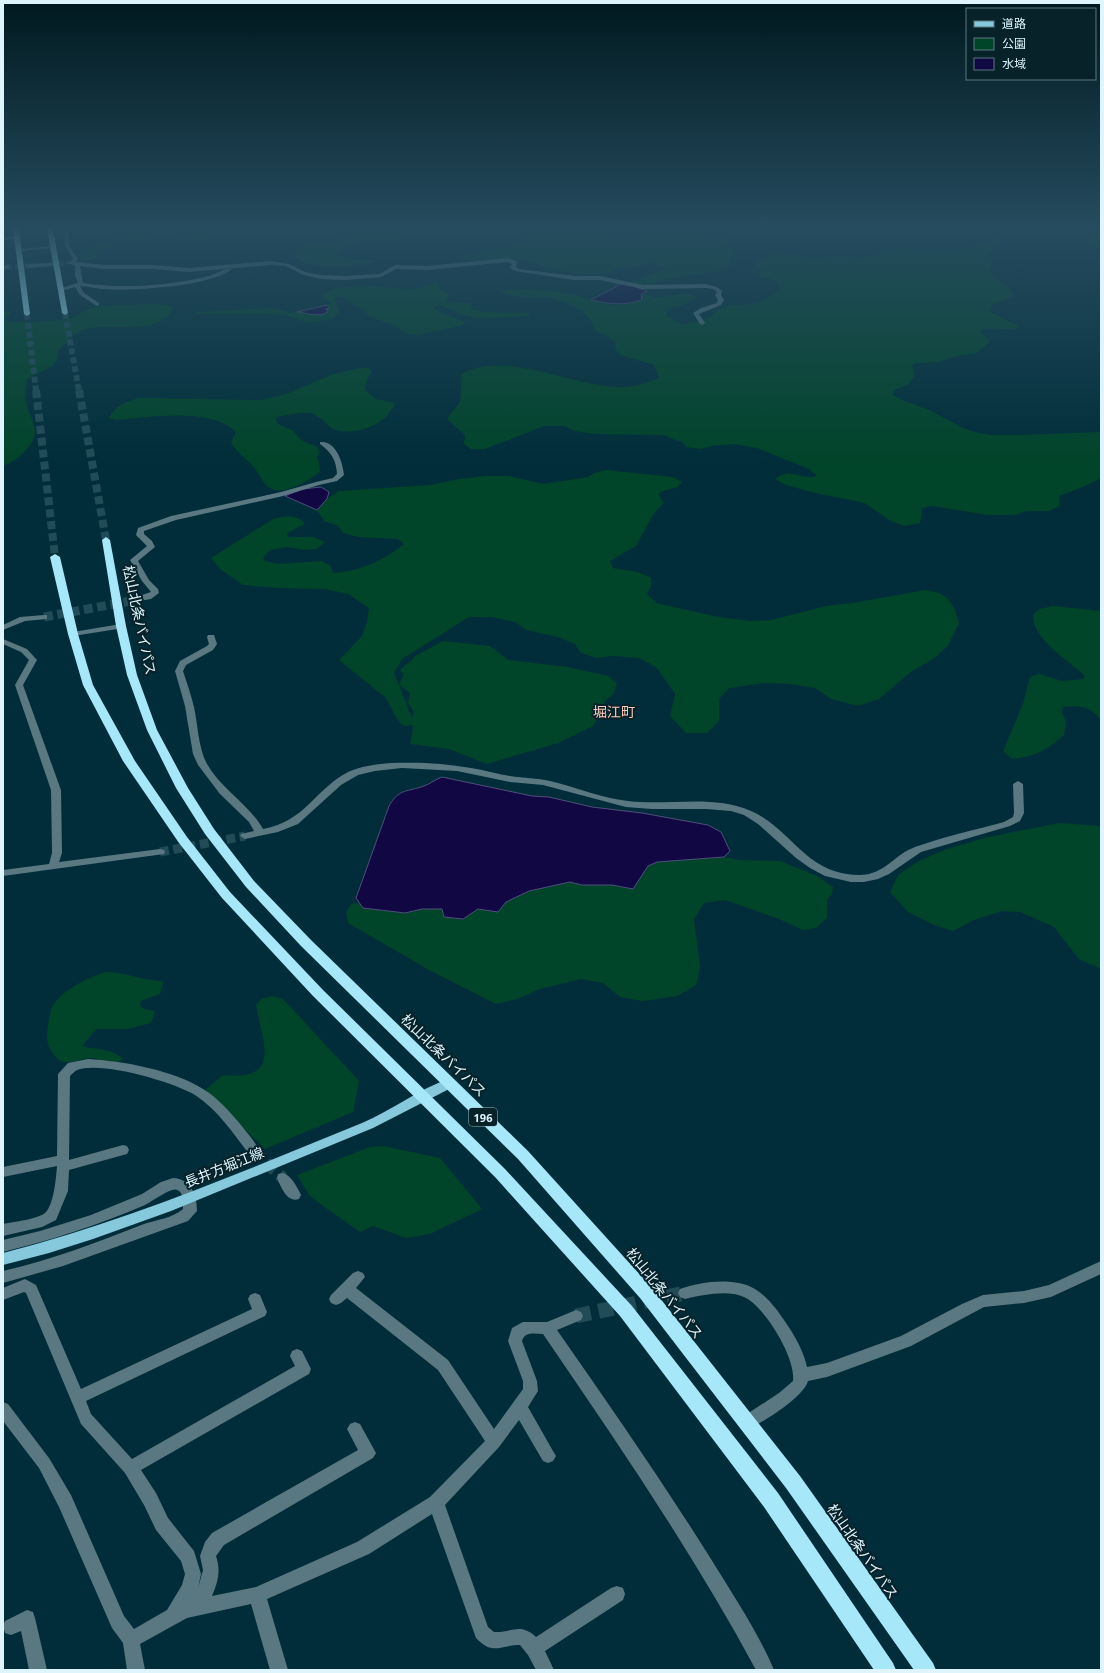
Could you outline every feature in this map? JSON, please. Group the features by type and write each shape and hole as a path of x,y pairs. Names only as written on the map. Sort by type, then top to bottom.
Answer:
{"highway":[{"path":"26,307 27,314"},
{"path":"64,307 65,313"},
{"name":"松山北条バイパス","path":"106,540 121,626 132,675 152,730 182,788 209,831 250,884 301,938 523,1155 646,1293 793,1482 926,1670"},
{"name":"196","path":"55,557 73,634 88,685 129,761 183,840 226,895 324,999 500,1173 626,1311 771,1500 886,1670"}],"main road":[{"name":"長井方堀江線","path":"3,1259 93,1233 189,1198 369,1125 449,1084"}],"street":[{"path":"702,323 696,313 707,307"},
{"path":"136,600 148,598 155,593 154,589 146,581 134,560 151,547 149,543 140,535 141,530 174,518 283,494 318,483 335,480 341,475 338,457 335,452 322,443"},
{"path":"3,628 23,619 44,617"},
{"path":"73,634 121,626"},
{"path":"211,637 213,644 210,648 184,663 179,671 189,706 198,754 202,765 211,778 223,792 253,820 260,833"},
{"path":"3,641 26,652 33,660 19,685 56,790 57,853 53,866"},
{"path":"245,836 280,829 299,819 343,780 352,774 374,768 422,766 469,770 505,778 546,783 591,796 627,804 733,808 750,814 760,821 806,862 823,872 838,877 858,879 874,877 885,872 908,854 916,850 1007,824 1017,819 1019,813 1018,784"},
{"path":"3,872 160,852"},
{"path":"3,1230 42,1221 51,1216 61,1191 63,1164 64,1074 66,1069 71,1066 87,1063 132,1068 175,1080 199,1092 232,1121 253,1150"},
{"path":"3,1172 63,1164 123,1150"},
{"path":"283,1178 294,1196"},
{"path":"3,1246 63,1229 108,1213 149,1197 173,1183 184,1187 189,1198 190,1211 185,1217 29,1272 3,1277"},
{"path":"803,1375 827,1370 906,1340 967,1308 984,1301 1024,1297 1051,1291 1101,1267"},
{"path":"358,1277 341,1294 443,1365 494,1442"},
{"path":"3,1294 25,1285 31,1289 86,1419 130,1468 150,1499 162,1524 188,1557 193,1574 190,1588 171,1618"},
{"path":"685,1293 712,1287 731,1288 750,1292 763,1302 783,1330 798,1360 803,1375 800,1384 792,1392 746,1422"},
{"path":"77,1398 260,1312 255,1299"},
{"path":"131,1640 184,1610 257,1595 364,1548 436,1503 494,1442 531,1392 530,1381 515,1341 517,1333 523,1328 533,1326 547,1328 576,1316"},
{"path":"547,1328 652,1482 744,1628 765,1670"},
{"path":"130,1468 304,1369 297,1356"},
{"path":"520,1406 548,1456"},
{"path":"3,1409 44,1463 65,1501 118,1622 131,1640 136,1670"},
{"path":"197,1608 211,1581 211,1564 208,1556 211,1548 218,1539 368,1453 355,1429"},
{"path":"436,1503 482,1632 491,1640 516,1637 525,1638 534,1648 545,1670"},
{"path":"534,1648 617,1594"},
{"path":"257,1595 279,1670"},
{"path":"11,1626 26,1618 38,1670"}],"green space":[{"path":"96,307 173,308 167,316 158,322 148,325 136,327 90,328 81,331 72,337 58,351 58,358 54,365 27,379 26,404 34,425 34,436 32,442 19,457 3,466 3,310 11,312 4,320 12,322 52,321 72,318 88,309"},
{"path":"338,307 340,312 332,319 309,323 288,316 270,314 196,314 196,312 272,308 292,313 297,312 316,315 328,308"},
{"path":"359,307 434,307 466,323 461,326 416,335 407,334 393,325 369,317 363,309"},
{"path":"445,307 471,307 471,309 485,312 529,313 531,315 520,317 477,318 458,313"},
{"path":"575,307 673,307 670,308 666,315 682,324 696,322 710,317 718,310 725,307 991,307 990,312 1018,326 1017,328 983,329 981,332 990,341 977,353 952,357 939,362 917,363 912,365 915,375 909,384 894,390 893,395 929,410 963,428 978,433 992,435 1020,435 1101,432 1101,478 1059,496 1059,506 1049,511 1027,511 1015,515 987,515 932,506 922,508 920,523 904,526 889,520 865,503 815,493 786,485 775,479 786,474 805,477 817,476 809,469 757,448 735,444 711,446 701,449 686,447 682,442 663,435 595,434 575,431 565,426 544,426 485,449 471,449 464,444 465,435 447,419 460,402 462,374 478,368 496,366 517,367 600,385 618,387 639,385 659,378 654,365 621,355 615,349 616,343 595,330 588,318"},
{"path":"360,368 369,368 372,372 367,380 365,390 376,399 395,403 391,411 377,423 369,427 350,431 333,429 322,419 311,413 293,414 275,418 278,424 293,431 302,441 316,446 320,453 317,457 320,472 305,482 286,490 275,490 266,485 256,470 231,443 236,432 225,424 212,419 196,416 162,416 116,420 109,418 118,407 140,398 262,400 289,393 333,374"},
{"path":"606,470 672,477 682,482 678,487 658,494 664,503 654,513 636,546 610,561 613,568 638,572 651,578 651,586 647,594 656,603 718,617 751,621 771,620 826,606 853,603 925,590 940,593 948,599 954,608 959,623 948,646 933,659 912,671 879,699 858,706 831,699 815,688 789,684 764,683 729,688 719,699 719,721 707,733 686,733 670,716 675,694 656,667 639,658 612,656 596,658 581,653 575,644 558,637 526,630 515,622 492,617 469,617 402,659 394,673 412,718 414,712 408,703 410,693 399,685 404,674 400,671 415,656 443,641 490,646 508,660 568,667 608,676 617,684 614,693 606,700 593,726 558,743 487,764 449,749 410,744 413,728 412,725 403,726 397,719 386,698 339,660 362,636 367,622 369,608 348,594 325,589 279,588 243,585 220,569 211,558 273,519 290,516 298,518 305,524 286,534 289,537 313,537 325,542 316,549 304,550 287,547 270,550 263,557 265,561 279,564 322,561 331,566 333,573 353,570 379,560 404,544 398,539 358,537 343,533 338,526 324,521 317,510 327,499 339,491 430,485 459,479 485,476 509,476 543,484 588,477 594,473"},
{"path":"1053,606 1101,611 1101,720 1089,709 1075,706 1063,707 1062,712 1066,722 1064,735 1052,745 1040,752 1028,757 1012,759 1003,751 1023,704 1030,677 1039,674 1062,681 1083,679 1085,676 1052,649 1038,632 1034,623 1033,614 1040,609"},
{"path":"1060,823 1101,826 1101,969 1079,959 1054,927 1020,912 1002,911 974,920 953,931 934,925 908,912 890,892 898,875 919,861 947,849 988,837"},
{"path":"724,857 740,860 780,861 817,876 833,887 832,894 827,900 827,918 816,928 803,930 779,919 725,900 704,903 694,919 700,967 696,985 677,996 642,1001 620,997 603,983 581,979 540,989 517,999 496,1004 429,970 348,923 346,912 351,904 358,903 363,908 405,913 422,909 442,909 463,919 478,909 498,912 506,902 529,891 570,882 582,885 612,885 633,889 648,866 657,862"},
{"path":"105,972 119,973 161,981 163,983 160,994 141,1001 140,1006 144,1009 155,1011 151,1023 128,1029 96,1029 82,1046 114,1053 123,1059 120,1061 109,1062 89,1058 63,1062 56,1058 47,1041 48,1025 52,1007 68,990 83,981"},
{"path":"272,996 283,999 359,1081 353,1112 265,1149 205,1090 223,1075 242,1075 254,1072 261,1066 264,1057 264,1046 256,1005 261,999"},
{"path":"383,1146 440,1158 482,1209 430,1234 406,1238 373,1226 360,1232 309,1195 297,1175 370,1147"}],"water":[{"path":"318,307 329,308 326,309 328,312 321,315 297,312"},
{"path":"321,487 329,492 327,499 317,510 285,496 302,489"},
{"path":"442,777 532,796 549,797 592,807 642,813 708,825 721,832 730,851 724,857 657,862 648,866 633,889 612,885 582,885 570,882 529,891 506,902 498,912 478,909 463,919 444,917 442,909 422,909 405,913 363,908 356,898 389,806 400,793 426,785"}],"tunnel":[{"path":"65,313 79,391"},
{"path":"27,314 36,391"},
{"path":"36,390 55,557"},
{"path":"79,390 106,540"},
{"path":"44,617 136,600"},
{"path":"160,852 245,836"},
{"path":"253,1150 283,1178"},
{"path":"576,1316 685,1293"}],"district":[{"name":"堀江町","path":"614,711"}]}
